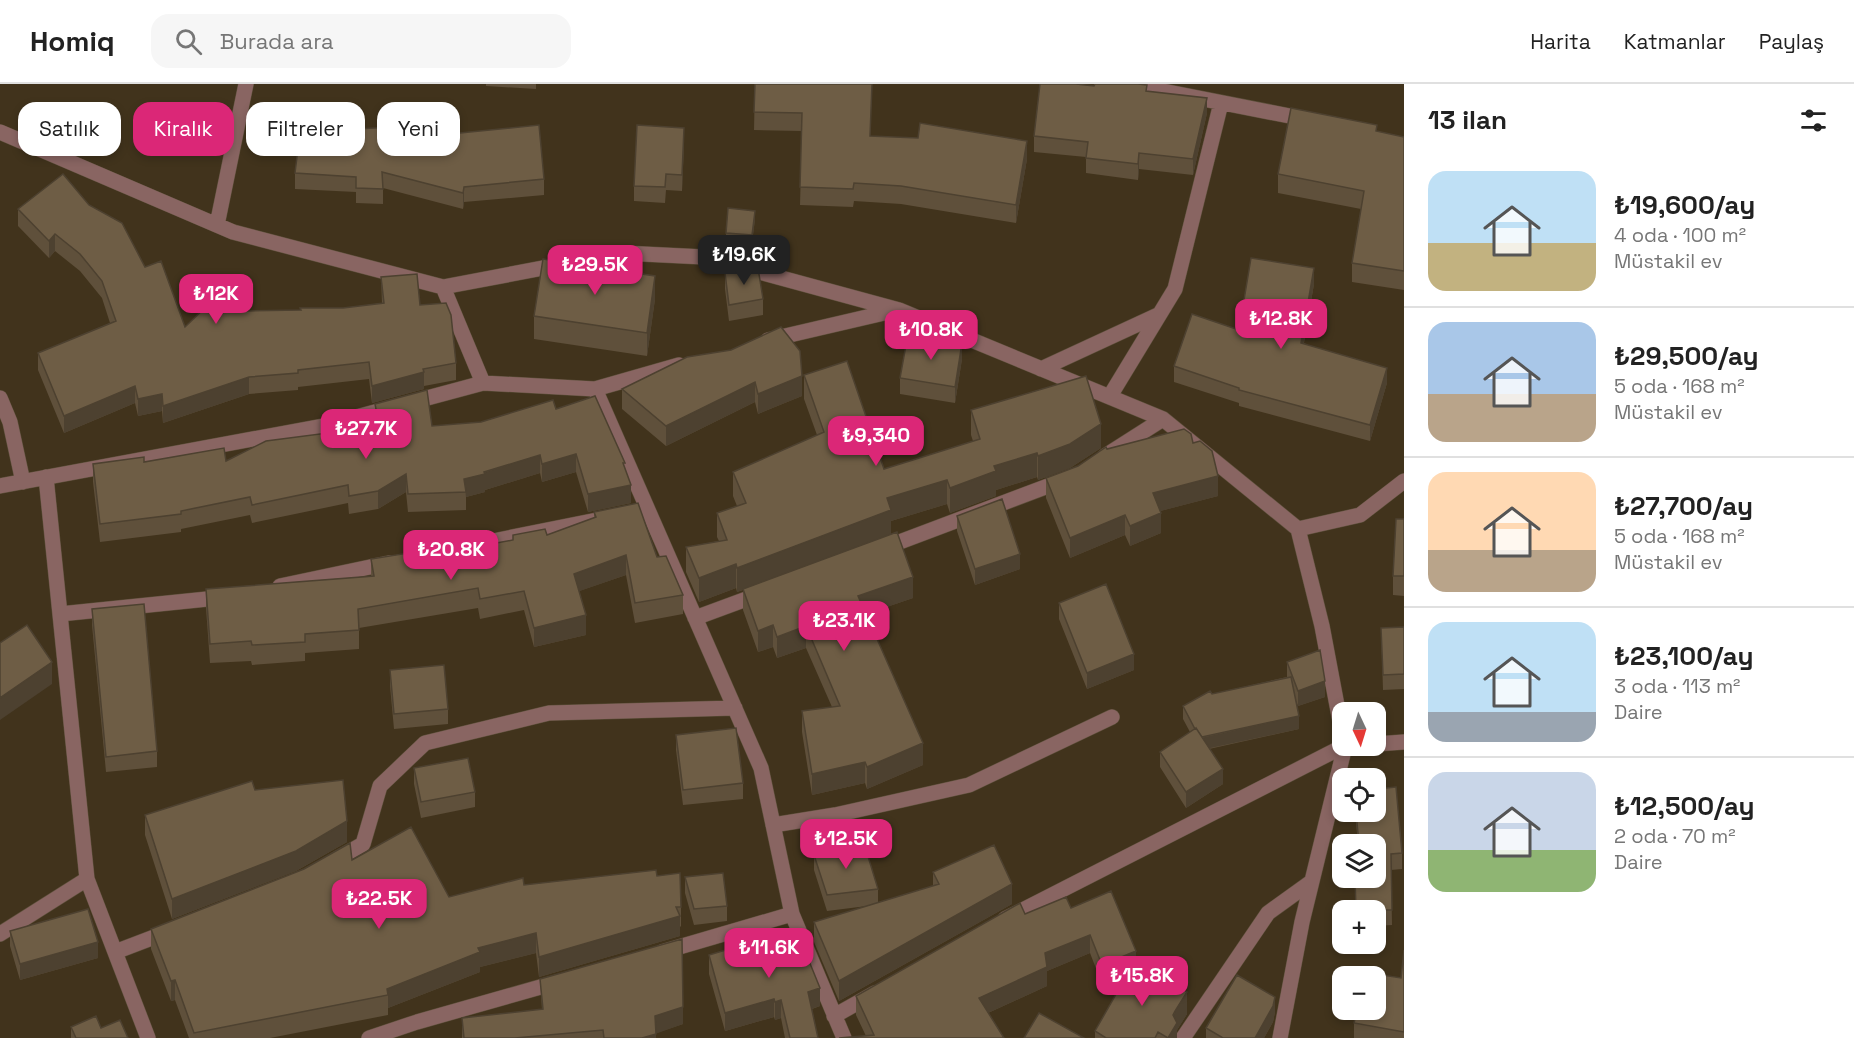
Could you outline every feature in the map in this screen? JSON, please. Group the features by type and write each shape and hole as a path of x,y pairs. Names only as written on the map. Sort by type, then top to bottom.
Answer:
{"street":[{"path":"217,225 246,84"},
{"path":"1127,84 1148,86 1324,123"},
{"path":"1110,396 1175,289 1221,103"},
{"path":"0,132 233,232 443,287 622,254 704,256 899,310 1110,396 1163,419 1298,529 1322,626 1336,702"},
{"path":"443,287 483,383"},
{"path":"759,342 899,310"},
{"path":"1041,369 1160,314"},
{"path":"0,486 323,426 483,383 595,389 693,361"},
{"path":"595,389 641,511 695,618 761,768 792,914 844,1038"},
{"path":"0,398 10,422 23,482"},
{"path":"1094,464 1163,419"},
{"path":"46,477 87,879 148,1038"},
{"path":"862,556 1074,477"},
{"path":"1298,529 1360,515 1404,481"},
{"path":"424,555 612,517"},
{"path":"263,589 401,560"},
{"path":"695,618 773,589"},
{"path":"60,614 240,594"},
{"path":"321,868 363,844 380,786 425,743 549,713 735,708"},
{"path":"773,825 835,816 969,785 1112,717"},
{"path":"1386,743 1404,742"},
{"path":"994,926 1332,753"},
{"path":"1280,1038 1302,922 1342,756"},
{"path":"0,934 87,879"},
{"path":"1183,1038 1268,913 1311,882"},
{"path":"645,957 792,914"},
{"path":"116,952 181,927"},
{"path":"369,1038 417,1022 578,977"},
{"path":"834,1016 884,988"}],"building":[{"path":"755,84 872,84 870,136 918,138 920,123 1027,141 1016,205 901,186 854,183 853,189 800,187 802,113 754,112"},
{"path":"1040,84 1094,86 1095,84 1138,84 1147,85 1146,91 1207,98 1193,159 1139,153 1138,164 1086,158 1088,142 1034,136"},
{"path":"1291,108 1377,125 1376,131 1404,137 1404,271 1352,263 1364,191 1278,174"},
{"path":"539,125 544,179 464,187 463,193 382,172 383,189 356,188 356,177 295,173 297,156 365,156 365,129 377,128 377,156 460,156 460,133"},
{"path":"637,125 684,128 682,175 666,174 665,187 634,186"},
{"path":"63,174 89,205 122,223 145,267 161,261 185,327 209,304 245,295 247,311 343,308 384,303 381,277 417,274 420,305 446,303 451,315 456,363 423,369 424,372 372,386 369,362 298,370 298,373 249,377 163,406 162,394 138,399 135,386 64,416 38,353 116,321 102,281 80,254 55,234 49,241 18,209"},
{"path":"728,208 755,211 752,235 726,233"},
{"path":"1251,258 1314,268 1301,343 1387,368 1370,425 1239,390 1239,388 1174,366 1192,314 1239,330"},
{"path":"543,259 655,276 647,333 534,316"},
{"path":"758,268 763,299 729,305 725,273"},
{"path":"781,327 800,351 802,376 758,394 755,382 666,426 622,389 687,357 731,350"},
{"path":"908,334 962,343 955,387 900,378"},
{"path":"847,361 884,469 980,439 971,410 1086,376 1101,424 1070,444 1038,456 1037,453 994,466 996,471 950,488 947,480 887,498 891,510 737,568 736,564 699,578 686,547 727,540 717,513 746,503 733,472 824,432 804,375"},
{"path":"427,390 432,426 481,422 553,400 556,409 595,396 625,463 623,463 631,485 588,494 576,454 542,464 540,455 464,479 466,492 408,494 406,474 378,491 349,496 348,485 252,505 250,497 181,511 181,514 100,524 93,464 144,457 144,462 224,448 226,461 266,441 336,432 334,428 378,419 375,404"},
{"path":"1184,429 1191,434 1193,443 1200,441 1212,451 1218,476 1153,493 1161,513 1130,526 1125,515 1070,538 1046,478 1078,466 1106,447 1107,449"},
{"path":"1002,499 1020,554 975,569 957,516"},
{"path":"638,503 657,557 666,556 683,595 635,603 626,555 574,574 586,615 534,628 524,591 480,599 478,588 358,609 359,630 305,634 305,642 252,645 251,641 210,644 206,589 374,576 371,559 458,545 459,550 513,540 513,535 545,529 547,535 596,517 594,512"},
{"path":"1396,519 1404,519 1404,576 1393,576"},
{"path":"897,532 913,577 858,596 923,743 867,767 865,762 812,774 802,711 840,706 806,626 777,637 773,625 758,631 743,589"},
{"path":"1106,584 1134,654 1087,673 1059,603"},
{"path":"144,604 157,751 106,757 92,609"},
{"path":"27,625 52,662 0,698 0,643"},
{"path":"1404,627 1404,674 1383,675 1381,628"},
{"path":"1320,650 1325,681 1298,691 1287,662"},
{"path":"444,665 448,709 394,714 390,670"},
{"path":"1291,677 1299,716 1202,737 1183,706 1210,691 1212,694"},
{"path":"736,728 743,783 683,790 676,735"},
{"path":"1196,728 1223,769 1186,792 1160,752"},
{"path":"468,758 475,792 421,802 414,768"},
{"path":"343,780 347,821 296,851 172,899 145,815 252,781 255,790"},
{"path":"1396,787 1402,853 1391,854 1392,910 1386,910 1386,900 1356,900 1355,888 1386,888 1386,834 1358,834 1357,822 1386,822 1386,788"},
{"path":"411,827 449,897 523,878 524,885 656,870 657,876 680,873 681,907 676,907 680,916 539,957 536,933 478,948 480,952 387,989 388,995 194,1033 175,980 171,981 151,929 304,869 350,843 352,860"},
{"path":"863,840 878,889 827,895 814,855"},
{"path":"994,845 1012,884 839,981 814,922 939,884 933,872"},
{"path":"723,873 727,906 694,909 685,877"},
{"path":"1111,891 1136,951 1102,965 1090,935 1045,953 1047,967 979,998 1004,1038 839,1038 874,1035 856,996 1020,903 1025,914 1066,897 1071,908"},
{"path":"88,909 98,942 20,964 10,931"},
{"path":"796,929 820,988 808,992 818,1038 790,1038 781,1000 775,1002 774,999 725,1013 709,955"},
{"path":"682,939 683,1007 655,1016 656,1034 642,1038 604,1038 603,1030 515,1038 464,1038 462,1018 543,1009 540,979"},
{"path":"1404,950 1404,1032 1354,1023 1355,1020 1386,1020 1386,976 1401,978"},
{"path":"1135,961 1187,992 1173,1015 1177,1023 1168,1038 1158,1032 1155,1038 1106,1038 1095,1031"},
{"path":"1237,975 1275,997 1273,1006 1255,1038 1223,1038 1206,1028"},
{"path":"1039,1013 1084,1038 1024,1038"},
{"path":"96,1016 101,1028 120,1020 128,1038 76,1038 71,1027"}]}
